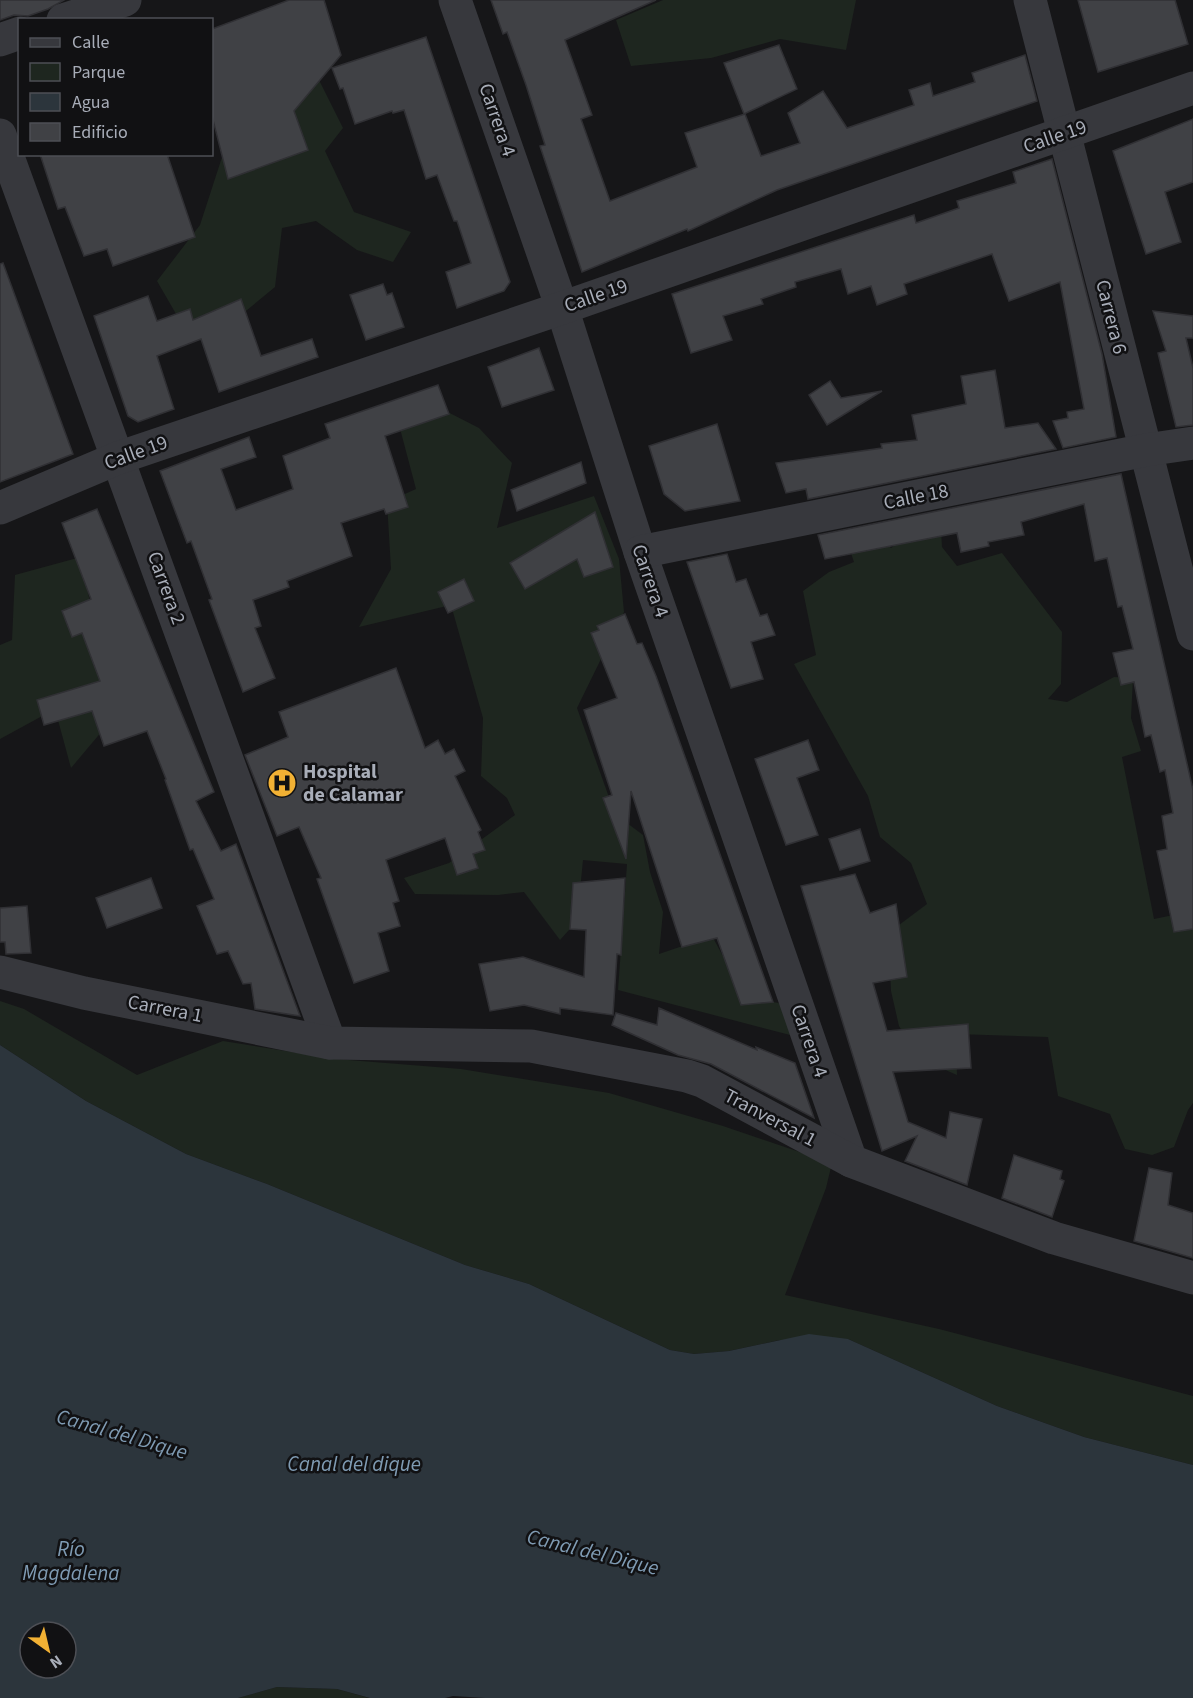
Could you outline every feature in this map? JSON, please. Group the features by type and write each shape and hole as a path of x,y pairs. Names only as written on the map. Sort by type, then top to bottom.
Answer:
{"street":[{"path":"69,18 125,0"},
{"name":"Carrera 4","path":"455,0 562,308 640,552 851,1161"},
{"name":"Carrera 6","path":"1030,0 1193,634"},
{"path":"0,40 18,34"},
{"name":"Calle 19","path":"0,508 118,458 562,308 1193,88"},
{"name":"Carrera 2","path":"0,135 330,1042"},
{"name":"Calle 18","path":"640,552 1146,450 1193,443"},
{"name":"Carrera 1","path":"0,972 84,993 330,1042"},
{"name":"Tranversal 1","path":"330,1042 531,1046 687,1076 702,1081 851,1161 1054,1239 1193,1278"}],"green space":[{"path":"663,0 856,0 846,50 780,39 711,58 631,66 616,20"},
{"path":"259,34 316,74 343,128 325,151 354,212 411,232 393,262 357,250 316,221 282,228 275,287 241,315 183,326 157,281 200,225 224,151 213,90 213,43"},
{"path":"436,406 479,428 512,463 497,528 594,496 619,559 624,612 577,708 615,814 643,835 650,872 663,912 659,954 712,936 730,969 739,996 784,1004 794,1036 618,990 627,864 583,860 577,921 560,940 524,892 498,895 415,894 404,878 449,863 515,815 507,798 481,776 483,718 451,605 359,627 391,569 387,502 416,489 398,421"},
{"path":"940,512 942,547 957,566 1002,553 1062,632 1061,684 1048,699 1067,702 1114,677 1133,678 1131,718 1141,751 1122,757 1154,919 1193,911 1193,1103 1188,1110 1174,1147 1152,1155 1125,1149 1110,1114 1058,1096 1048,1037 956,1034 957,1075 920,1059 899,1026 891,991 889,945 899,925 927,904 911,863 880,837 868,796 794,664 816,655 803,591 829,572 854,562 846,538 876,534 891,548"},
{"path":"81,557 92,613 129,699 71,768 55,709 0,739 0,645 12,640 15,575"},
{"path":"0,1001 24,1009 137,1075 223,1041 336,1059 461,1069 609,1093 723,1126 832,1163 826,1188 785,1295 939,1329 1193,1396 1193,1465 1084,1437 997,1406 848,1339 780,1340 729,1351 694,1354 670,1350 529,1284 465,1265 267,1184 186,1154 86,1101 0,1045"},
{"path":"277,1687 337,1689 369,1698 238,1698"}],"water":[{"name":"Canal del dique","path":"0,1045 86,1101 186,1154 267,1184 465,1265 529,1284 670,1350 694,1354 729,1351 809,1334 848,1339 997,1406 1084,1437 1193,1465 1193,1698 485,1698 453,1696 445,1698 370,1698 337,1689 277,1687 238,1698 0,1698"}],"building":[{"path":"0,0 64,0 28,16 14,15 0,20"},
{"path":"289,0 324,0 341,55 294,111 308,150 228,179 213,120 213,29"},
{"path":"491,0 656,0 565,40 592,115 581,119 610,201 697,167 685,133 745,114 761,156 800,143 788,113 823,91 847,128 914,105 909,90 930,83 933,96 975,82 972,73 1025,55 1037,101 777,190 688,231 687,229 582,272 540,146 545,145 526,85 507,32 503,34"},
{"path":"1078,0 1175,0 1188,44 1098,72"},
{"path":"426,37 510,282 504,291 457,308 446,272 471,263 457,221 454,221 437,175 426,179 404,110 393,113 392,111 355,124 343,88 340,89 332,68"},
{"path":"779,45 797,89 744,114 724,63"},
{"path":"1193,119 1193,182 1165,192 1181,242 1146,254 1113,151"},
{"path":"41,156 168,156 195,237 113,266 107,249 84,256 65,207 58,209"},
{"path":"1052,159 1102,354 1116,437 1063,448 1053,421 1068,418 1067,412 1084,409 1060,282 1009,301 992,254 904,284 907,294 877,305 871,286 848,294 841,269 795,282 796,287 761,299 763,304 723,316 732,340 691,353 672,294 914,215 916,223 959,208 957,201 1016,183 1013,172"},
{"path":"3,263 73,454 0,482 0,264"},
{"path":"383,284 387,295 392,293 404,327 366,340 350,295"},
{"path":"148,296 157,321 190,309 193,320 241,299 261,356 312,339 318,357 219,392 201,339 157,356 174,409 138,422 128,416 94,316"},
{"path":"1153,311 1193,316 1193,338 1186,338 1193,368 1193,425 1176,427 1158,353 1166,351"},
{"path":"539,348 554,390 502,407 488,367"},
{"path":"995,370 1005,428 1038,423 1056,449 808,499 806,489 786,493 776,463 882,448 881,444 917,440 912,415 966,404 961,376"},
{"path":"830,381 841,398 882,391 827,425 809,395"},
{"path":"438,385 449,414 385,436 408,507 386,514 384,509 341,523 352,556 287,581 289,587 253,600 261,626 255,628 275,678 243,692 209,600 212,599 191,541 187,543 160,471 249,437 256,457 221,469 236,510 293,489 283,456 330,438 325,424"},
{"path":"717,424 740,501 685,511 664,494 649,446"},
{"path":"581,462 586,483 517,511 511,490"},
{"path":"1121,474 1193,790 1193,929 1174,932 1157,851 1167,849 1162,816 1173,813 1165,770 1160,772 1151,735 1145,737 1134,682 1121,685 1113,653 1133,649 1122,606 1118,607 1107,558 1095,561 1084,504 1021,522 1024,535 988,542 989,546 961,552 957,533 825,559 818,535"},
{"path":"97,509 214,792 196,801 221,851 236,844 300,1016 255,1009 251,983 243,984 228,951 217,954 197,906 214,899 193,849 190,850 147,731 104,746 92,711 44,725 37,700 100,681 82,633 72,637 62,611 91,599 62,523"},
{"path":"595,512 613,567 584,577 577,559 525,589 510,563"},
{"path":"727,554 736,582 746,579 760,616 767,614 775,635 751,642 763,679 731,688 687,562"},
{"path":"464,579 474,601 448,613 438,592"},
{"path":"625,614 637,644 642,643 656,676 773,1002 741,1005 717,938 682,947 631,791 626,859 603,798 612,795 584,710 617,698 591,633 599,630 597,626"},
{"path":"396,668 425,748 438,740 445,754 454,749 465,771 455,776 481,830 478,832 485,850 473,854 478,868 457,875 445,838 386,860 399,901 393,903 400,926 378,933 389,971 354,983 317,879 321,878 299,827 277,836 245,755 288,737 279,712"},
{"path":"808,740 819,770 797,778 818,835 786,845 755,759"},
{"path":"860,829 870,861 840,870 829,839"},
{"path":"855,874 870,913 896,904 907,977 873,983 887,1031 968,1024 971,1068 893,1072 908,1122 946,1138 950,1112 982,1119 967,1185 905,1161 917,1136 882,1151 801,886"},
{"path":"151,878 162,908 107,928 96,898"},
{"path":"625,878 621,955 617,954 613,1015 560,1008 560,1014 524,1005 490,1011 479,964 523,957 584,977 586,930 570,929 573,883"},
{"path":"27,906 31,953 6,954 5,942 0,942 0,908"},
{"path":"659,1008 757,1050 756,1047 795,1063 814,1118 711,1064 678,1055 612,1025 616,1013 657,1025"},
{"path":"1014,1155 1062,1171 1060,1179 1064,1181 1052,1217 1002,1198"},
{"path":"1149,1168 1172,1173 1168,1205 1193,1213 1193,1258 1134,1241"}],"place":[{"name":"Hospital de Calamar","path":"282,783"}],"water label":[{"name":"Canal del Dique","path":"122,1434"},
{"name":"Canal del Dique","path":"593,1552"},
{"name":"Río Magdalena","path":"71,1561"}]}
